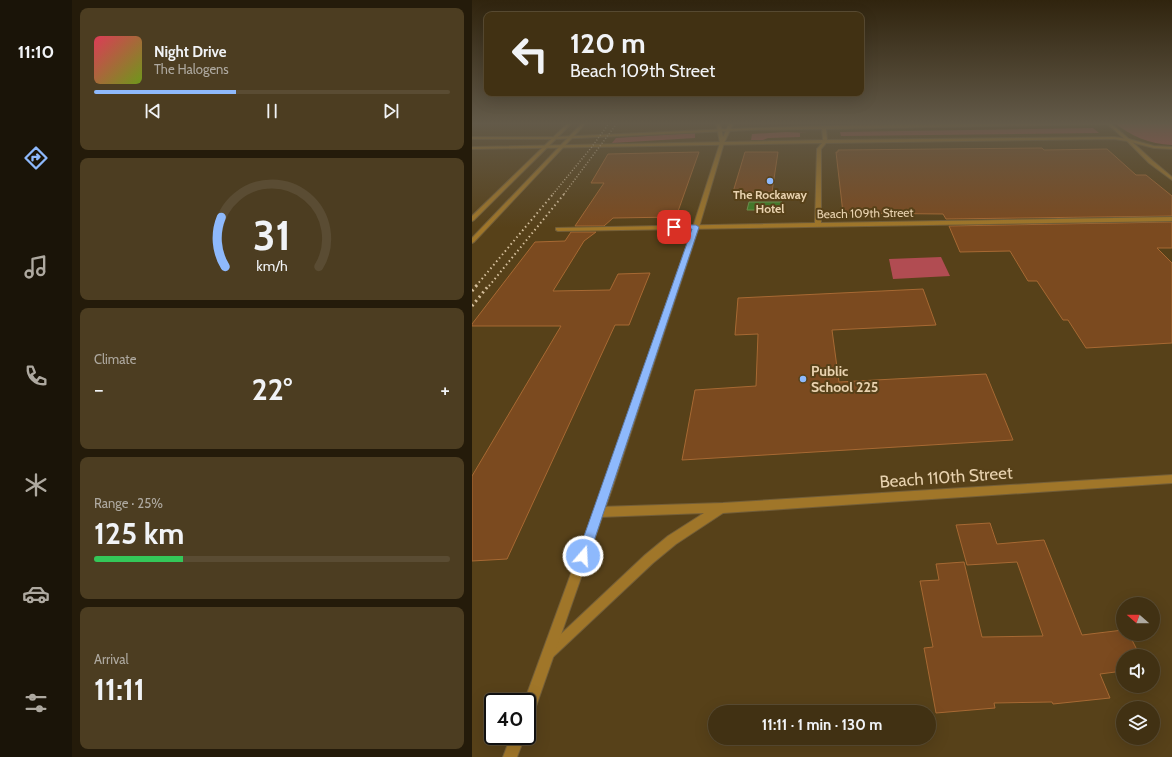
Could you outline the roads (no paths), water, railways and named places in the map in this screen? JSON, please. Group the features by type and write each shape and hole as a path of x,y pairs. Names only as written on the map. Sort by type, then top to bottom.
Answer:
{"street":[{"path":"472,219 535,157"},
{"path":"472,241 552,157"},
{"path":"534,693 696,227 718,157"},
{"path":"818,225 819,157"},
{"path":"1146,157 1172,179"},
{"name":"Beach 109th Street","path":"558,229 1172,218"},
{"name":"Beach 110th Street","path":"598,512 723,508 1172,479"},
{"name":"Beach 110th Street","path":"548,655 634,573 672,540 723,508"},
{"path":"510,757 515,745"}],"railway":[{"path":"553,194 583,157"},
{"path":"564,194 592,157"},
{"path":"476,286 554,193"},
{"path":"489,286 565,193"},
{"path":"472,291 477,285"},
{"path":"472,306 489,285"}],"place":[{"name":"The Rockaway Hotel","path":"770,181"},
{"name":"Public School 225","path":"803,379"}]}
